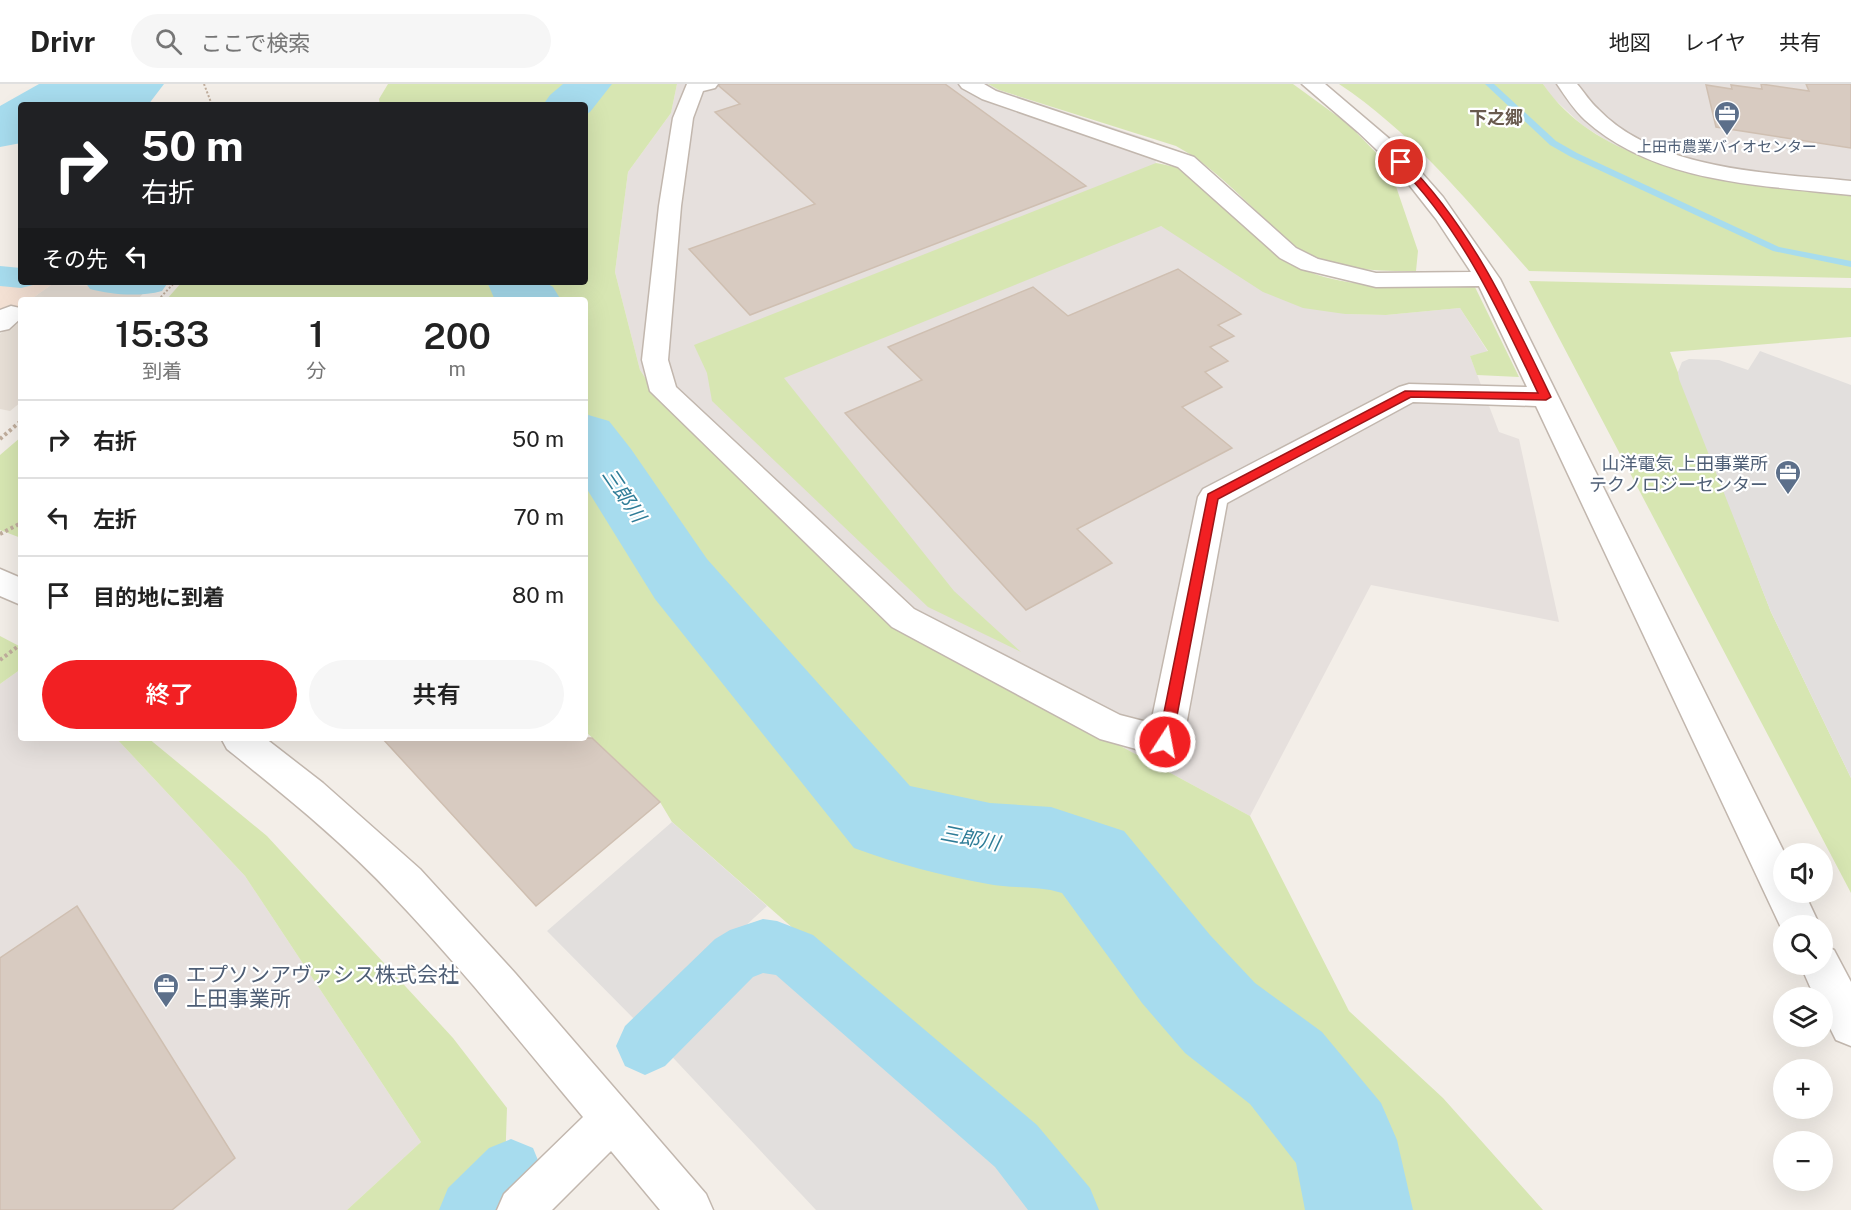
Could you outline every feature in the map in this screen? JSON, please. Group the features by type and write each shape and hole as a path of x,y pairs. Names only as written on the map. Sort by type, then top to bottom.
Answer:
{"street":[{"path":"708,84 695,87 683,118 670,206 655,360 664,391 903,618 1112,728 1165,742 1213,497 1409,393 1546,397"},
{"path":"969,84 989,95 1186,162 1288,253 1310,264 1376,280 1488,279"},
{"path":"1312,84 1360,121 1414,175 1453,225 1488,279 1773,869"},
{"path":"1567,84 1594,120 1629,143 1668,160 1700,168 1851,188"},
{"path":"0,581 18,591"},
{"path":"243,741 310,795 406,882 501,987 690,1210"},
{"path":"1826,975 1851,1025"},
{"path":"520,1210 612,1119"}],"path":[{"path":"204,84 211,102"},
{"path":"161,297 172,285"},
{"path":"0,439 18,424"},
{"path":"0,534 18,525"},
{"path":"0,660 18,646"}],"shaded area":[{"path":"677,84 988,84 999,90 1154,141 1161,226 1345,314 1386,315 1460,308 1488,352 1470,356 1499,432 1519,439 1559,622 1371,585 1250,816 897,625 656,394 640,370 615,272 628,172 671,113"},
{"name":"上田市農業バイオセンター","path":"1543,84 1851,84 1851,191 1666,166 1622,150 1582,125 1552,97"},
{"path":"0,283 51,285 34,297 18,297 18,309 15,311 0,312"},
{"path":"51,285 149,287 140,297 34,297"},
{"path":"18,320 18,404 10,411 0,409 0,334"},
{"name":"山洋電気 上田事業所 テクノロジーセンター","path":"1760,351 1851,385 1851,778 1771,612 1679,379 1678,372 1682,362 1689,359 1719,360 1748,370"},
{"name":"エプソンアヴァシス株式会社 上田事業所","path":"18,671 18,741 119,741 245,876 421,1142 347,1210 0,1210 0,684"},
{"path":"672,822 767,906 639,1024 547,931"},
{"path":"741,967 783,969 1038,1202 1032,1210 816,1210 662,1046"}],"green space":[{"path":"388,84 677,84 671,113 628,172 615,272 640,370 656,394 897,625 1250,816 1349,1011 1443,1098 1543,1210 1032,1210 1063,1165 672,822 660,802 588,734 588,297 169,297 179,285 588,285 588,102 380,102"},
{"path":"988,84 1293,84 1348,124 1389,166 1418,251 1416,271 1354,268 1309,256 1295,248 1213,171 1176,146 999,90"},
{"path":"1339,84 1543,84 1571,115 1604,139 1642,156 1683,168 1725,176 1851,191 1851,278 1529,271 1417,147"},
{"path":"1156,163 1178,168 1205,184 1266,246 1278,256 1300,268 1324,277 1373,285 1474,285 1519,377 1477,375 1470,356 1488,351 1460,308 1386,315 1345,314 1303,308 1263,292 1161,226 784,378 954,591 1021,652 928,607 712,401 707,373 694,345"},
{"path":"1529,281 1851,288 1851,337 1670,352 1771,612 1851,778 1851,893 1833,859 1833,843 1825,843"},
{"path":"18,440 18,537 0,530 0,455"},
{"path":"0,636 18,645 18,671 0,684"},
{"path":"119,741 152,741 267,836 453,1038 507,1108 505,1167 460,1210 347,1210 421,1142 245,876"}],"water":[{"path":"39,84 164,84 150,102 18,102 18,144 0,147 0,106"}],"building":[{"path":"720,84 945,84 1086,186 750,315 689,249 815,204 715,112 740,104 719,86"},
{"path":"1761,84 1809,91 1806,84 1851,84 1851,148 1716,127 1706,85 1732,89 1731,85 1762,89"},
{"path":"1178,269 1241,314 1218,325 1234,336 1210,347 1228,361 1205,372 1222,387 1182,407 1232,448 1077,529 1112,563 1026,610 845,413 922,380 888,347 1033,287 1068,316"},
{"path":"588,738 592,738 660,802 536,906 385,741 588,741"},
{"path":"77,906 235,1158 172,1210 0,1210 0,958"}],"waterway":[{"name":"三郎川","path":"573,102 588,84"},
{"path":"1489,84 1553,143 1574,155 1776,249 1851,264"},
{"path":"0,276 18,278"},
{"name":"三郎川","path":"517,285 520,294 526,297"},
{"name":"三郎川","path":"588,441 681,579 885,820 990,844 1051,848 1092,861 1176,969 1220,1018 1286,1068 1344,1140 1359,1210"},
{"path":"645,1046 734,958 742,953 756,947 770,946 794,954 1016,1146 1068,1210"},
{"path":"470,1210 511,1170"}],"place":[{"name":"上田市農業バイオセンター","path":"1727,137"},
{"name":"山洋電気 上田事業所 テクノロジーセンター","path":"1788,496"},
{"name":"エプソンアヴァシス株式会社 上田事業所","path":"166,1009"}],"district":[{"name":"下之郷","path":"1496,117"}],"route":[{"path":"1165,742 1213,497 1409,393 1546,397 1488,279 1453,225 1401,162"}]}
